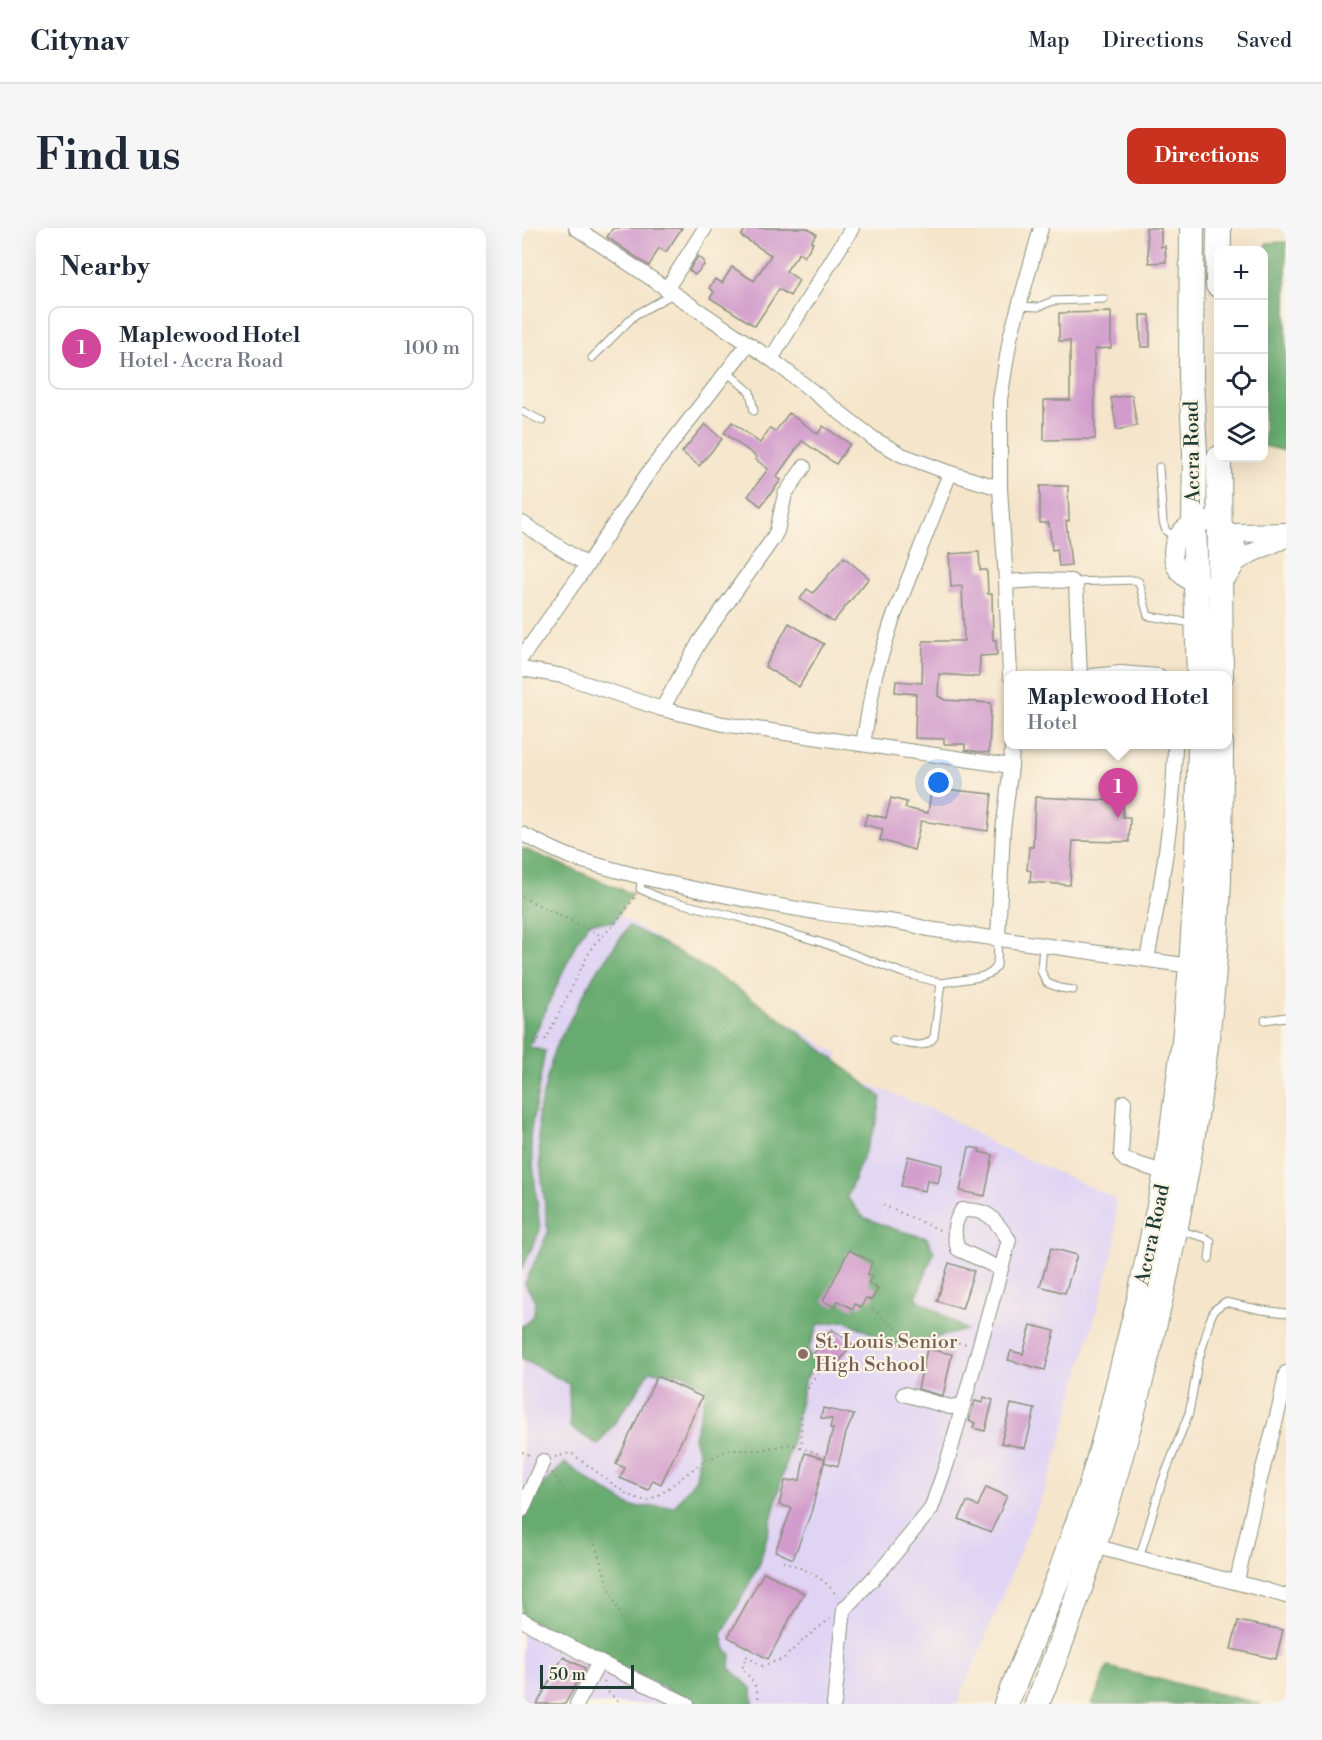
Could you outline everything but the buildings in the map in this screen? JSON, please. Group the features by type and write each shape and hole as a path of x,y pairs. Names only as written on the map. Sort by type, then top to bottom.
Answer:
{"highway":[{"name":"Accra Road","path":"1192,228 1191,379 1195,452 1185,531 1196,584 1199,671"},
{"path":"1218,246 1219,228"},
{"path":"1192,257 1214,260"},
{"name":"Accra Road","path":"1219,462 1228,572 1221,671"},
{"name":"Accra Road","path":"1006,1704 1059,1576 1090,1488 1138,1304 1166,1173 1184,1041 1191,966 1200,749"},
{"name":"Accra Road","path":"1037,1704 1095,1546 1145,1369 1176,1229 1193,1134 1215,957 1221,826 1221,749"}],"street":[{"path":"576,228 771,359 874,439 902,455 1000,488"},
{"path":"670,292 705,228"},
{"path":"771,359 852,228"},
{"path":"1010,671 1000,488 1000,400 1010,338 1041,228"},
{"path":"522,657 646,476 748,344"},
{"path":"662,709 700,641 772,540 777,531 785,494 804,468"},
{"path":"863,744 875,675 892,621 950,473"},
{"path":"1185,531 1211,521 1226,529 1286,532"},
{"path":"522,523 587,565"},
{"path":"1196,584 1212,584 1252,553 1286,538"},
{"path":"1006,582 1071,580 1076,585 1080,671"},
{"path":"522,669 563,676 662,709 723,724 1011,766"},
{"path":"998,938 1003,830 1014,749"},
{"path":"1147,959 1170,834 1175,749"},
{"path":"522,834 578,860 641,883 683,886 802,910 1191,966"},
{"path":"1124,1102 1121,1155 1125,1160 1166,1173"},
{"path":"834,1704 844,1609 883,1568 931,1509 947,1463 980,1345 1001,1269 1009,1240 994,1219 977,1209 962,1210 954,1222 953,1235 958,1249 1001,1269"},
{"path":"1237,1581 1256,1495 1283,1404 1286,1373"},
{"path":"904,1394 950,1407 963,1405"},
{"path":"522,1510 543,1461"},
{"path":"1095,1546 1139,1559 1237,1581 1286,1596"},
{"path":"522,1620 599,1662 687,1704"},
{"path":"577,1704 599,1662"}],"lane":[{"path":"592,358 636,315 670,292"},
{"path":"1018,306 1038,307 1053,301 1104,299"},
{"path":"726,371 750,392 754,411"},
{"path":"522,411 542,421"},
{"path":"1159,467 1163,522 1166,531 1185,531"},
{"path":"1073,582 1136,580 1148,616 1197,624"},
{"path":"641,883 663,899 737,917 823,943 903,973 941,983 991,973 997,966 998,938"},
{"path":"1043,944 1041,971 1047,983 1073,990"},
{"path":"893,1040 924,1046 930,1043 934,1037 941,983"},
{"path":"1265,1020 1286,1017"},
{"path":"1176,1229 1211,1241 1209,1259"},
{"path":"1139,1559 1162,1482 1189,1413 1198,1363 1214,1310 1225,1302 1262,1310 1286,1312"}],"path":[{"path":"522,1036 531,1041 546,1039 593,945 629,907 641,883"},
{"path":"522,897 602,936"},
{"path":"883,1205 953,1235"},
{"path":"872,1309 908,1337 980,1345"},
{"path":"801,1448 803,1436 801,1411 805,1393 810,1381 825,1365"},
{"path":"543,1461 571,1453 628,1495 646,1501 662,1493 701,1463 728,1450 759,1450 791,1444 819,1454"},
{"path":"522,1452 543,1461 584,1513 612,1595 650,1686"},
{"path":"758,1704 759,1699 752,1678 741,1669 746,1656 761,1666 783,1659 809,1635 844,1609 833,1588 810,1571 783,1561"},
{"path":"599,1662 606,1689 621,1704"}],"shaded area":[{"name":"St. Louis Senior High School","path":"522,862 630,921 839,1055 835,1071 941,1113 991,1143 1115,1198 1116,1241 1054,1466 957,1704 522,1704"}],"green space":[{"path":"1286,242 1286,451 1268,447 1268,246 1266,243"},
{"path":"522,848 632,894 613,922 590,922 577,941 529,1047 545,1051 530,1135 540,1230 522,1269"},
{"path":"629,926 696,963 760,1004 881,1097 877,1121 847,1197 863,1217 927,1238 934,1252 916,1298 966,1330 899,1347 846,1321 819,1324 808,1350 815,1365 805,1380 760,1563 722,1635 726,1650 731,1654 730,1668 752,1689 753,1704 696,1704 522,1616 522,1519 531,1496 565,1463 632,1507 675,1506 696,1478 699,1453 694,1437 707,1389 685,1374 650,1371 598,1445 570,1427 569,1384 522,1360 522,1325 524,1326 534,1314 535,1300 525,1284 548,1232 540,1162 538,1115 554,1050 594,975"},
{"path":"1108,1667 1261,1704 1092,1704"}],"place":[{"name":"Maplewood Hotel","path":"1118,818"},
{"name":"St. Louis Senior High School","path":"803,1354"}]}
